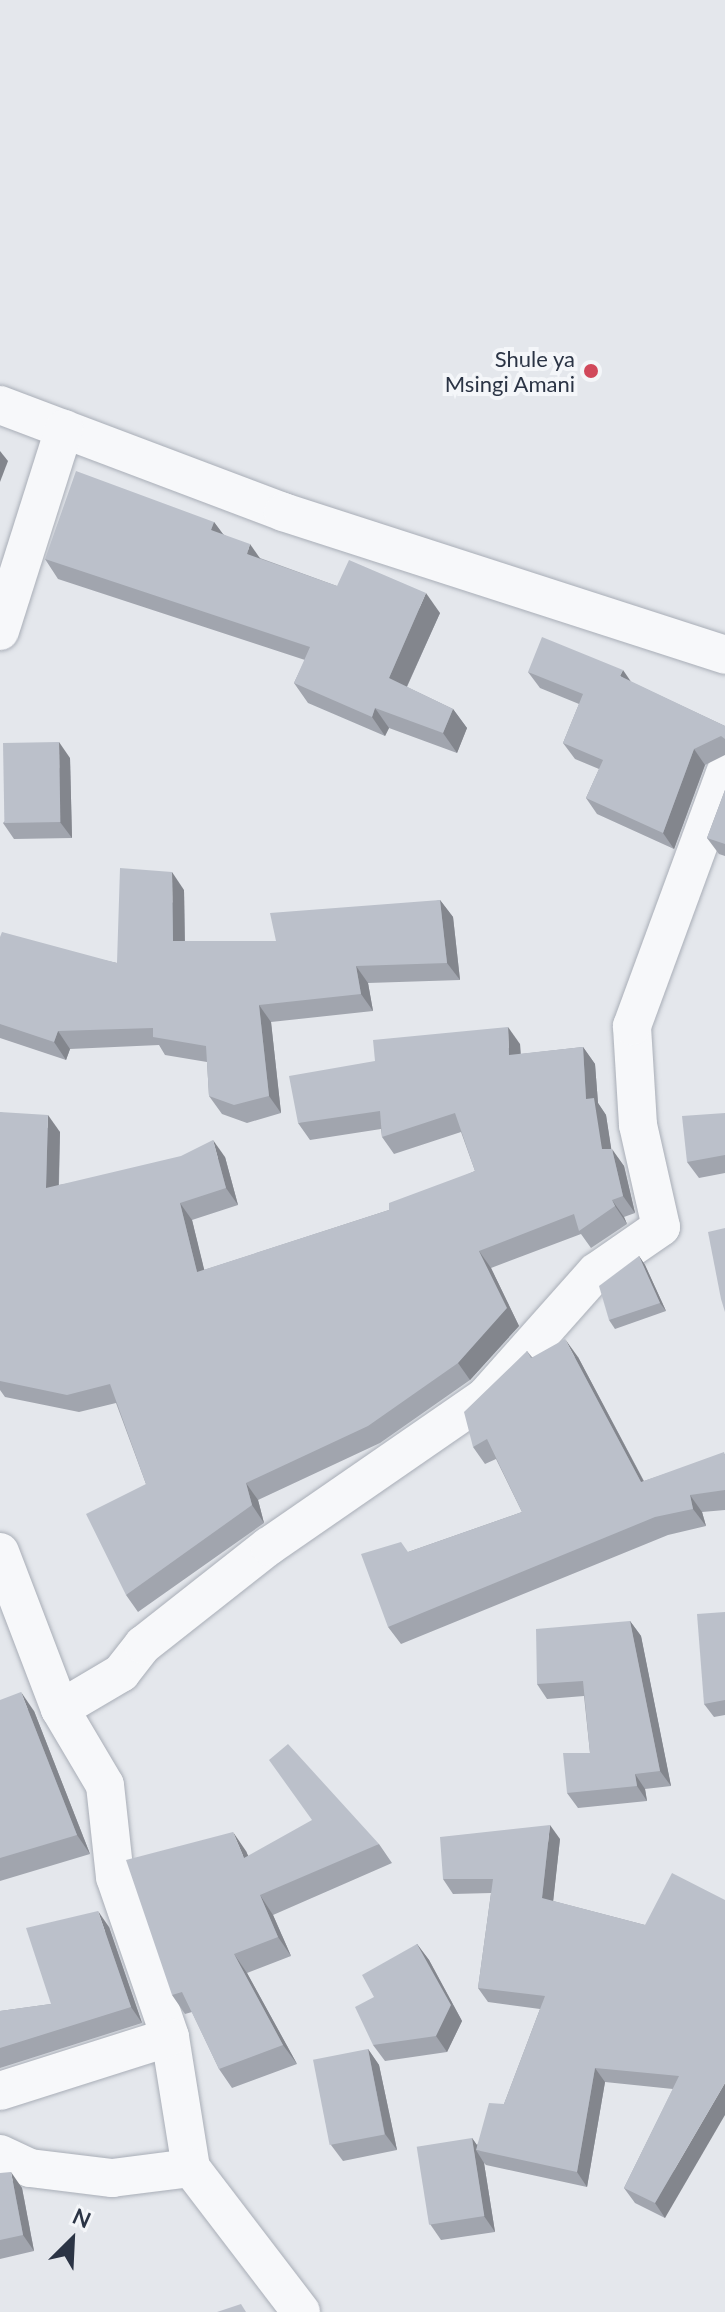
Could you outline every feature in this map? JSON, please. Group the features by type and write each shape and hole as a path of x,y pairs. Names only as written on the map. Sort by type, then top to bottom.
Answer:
{"street":[{"path":"0,405 283,512 725,655"},
{"path":"0,631 64,429"},
{"path":"60,1709 121,1673 143,1645 269,1546 485,1397 596,1272 661,1227 638,1125 632,1026 725,773"},
{"path":"0,1552 60,1709 105,1785 115,1877 170,2037 191,2168 301,2312"},
{"path":"0,2091 170,2037"},
{"path":"0,2154 30,2168 112,2178 191,2168"}],"building":[{"path":"76,471 214,522 211,530 250,544 247,554 337,586 349,560 426,593 389,678 453,709 443,733 375,708 372,717 294,683 310,647 45,559"},
{"path":"542,637 623,670 620,676 725,726 725,739 721,736 694,749 663,833 586,798 603,760 563,743 583,694 528,672"},
{"path":"59,742 60,822 4,823 3,743"},
{"path":"725,790 725,844 707,838"},
{"path":"120,868 172,872 173,941 276,941 270,913 440,900 447,963 356,966 361,994 259,1005 269,1096 234,1105 209,1096 206,1046 153,1037 153,1028 58,1031 54,1042 0,1024 2,932 117,963"},
{"path":"508,1027 509,1055 583,1047 586,1099 594,1098 602,1149 612,1149 623,1196 612,1200 615,1206 579,1231 574,1214 479,1251 507,1308 458,1363 368,1426 246,1483 252,1505 126,1595 86,1514 146,1484 110,1384 67,1395 0,1381 0,1112 48,1115 46,1188 181,1156 213,1140 226,1188 180,1203 197,1272 389,1210 389,1203 475,1171 455,1113 382,1137 380,1111 298,1123 289,1076 375,1061 373,1040"},
{"path":"725,1113 725,1155 687,1162 682,1116"},
{"path":"725,1228 725,1312 708,1232"},
{"path":"639,1256 660,1303 609,1320 599,1286"},
{"path":"565,1339 641,1482 724,1452 725,1490 690,1495 693,1509 655,1517 388,1627 361,1554 401,1542 408,1552 522,1512 487,1439 473,1447 464,1412 527,1351 531,1358"},
{"path":"725,1612 725,1700 704,1704 697,1614"},
{"path":"630,1621 660,1771 635,1774 637,1786 567,1793 563,1753 590,1753 583,1681 537,1684 536,1629"},
{"path":"21,1692 77,1835 0,1858 0,1700"},
{"path":"288,1744 379,1844 260,1895 278,1937 234,1954 283,2045 219,2069 182,1992 172,1995 126,1860 233,1832 244,1858 312,1820 269,1760"},
{"path":"550,1825 542,1898 645,1925 672,1873 725,1900 725,2083 655,2203 624,2188 679,2076 595,2068 577,2172 476,2150 489,2103 504,2104 545,1996 478,1988 493,1879 443,1879 440,1837"},
{"path":"98,1911 131,2007 0,2048 0,2011 51,2004 26,1928"},
{"path":"417,1944 451,2005 436,2036 373,2045 355,2007 374,1997 362,1975"},
{"path":"368,2049 385,2134 330,2145 313,2060"},
{"path":"472,2138 484,2216 429,2225 417,2147"},
{"path":"11,2172 23,2235 0,2240 0,2173"},
{"path":"241,2304 246,2312 217,2312"}],"place":[{"name":"Shule ya Msingi Amani","path":"591,371"}]}
